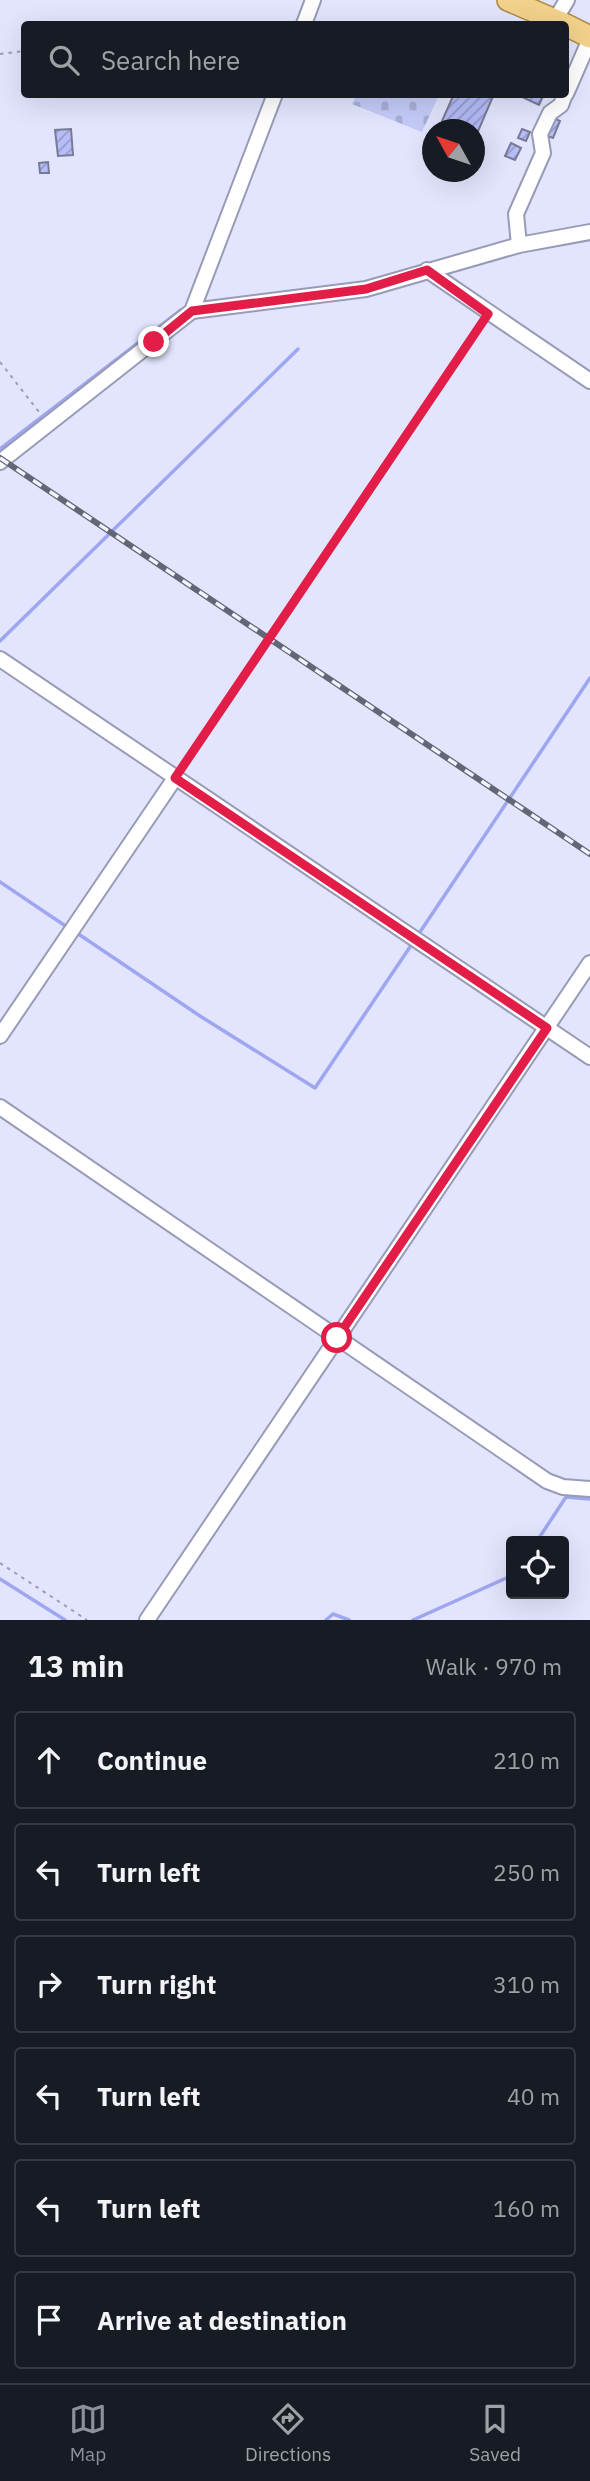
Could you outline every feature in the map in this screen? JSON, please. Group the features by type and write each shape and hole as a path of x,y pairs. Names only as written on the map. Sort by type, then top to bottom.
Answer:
{"main road":[{"path":"508,0 556,21"},
{"path":"569,27 590,38"}],"street":[{"path":"304,21 313,0"},
{"path":"562,21 567,0"},
{"path":"569,85 590,38"},
{"path":"192,311 273,98"},
{"path":"519,245 516,215 543,153 540,134 550,113 561,105 564,98"},
{"path":"0,462 192,311 366,289 519,245 590,232"},
{"path":"427,270 590,381"},
{"path":"0,659 590,1057"},
{"path":"0,1035 175,778"},
{"path":"147,1620 590,963"},
{"path":"0,1107 547,1481 563,1487 590,1489"}],"path":[{"path":"0,54 21,51"},
{"path":"175,778 488,314"},
{"path":"0,362 48,424"},
{"path":"0,1563 87,1620"}],"green space":[{"path":"354,98 438,98 428,119 422,119 422,132 352,104"}],"building":[{"path":"452,98 492,98 483,119 443,119"},
{"path":"524,98 542,98 539,105"},
{"path":"554,118 560,121 553,138 547,136"},
{"path":"71,129 73,155 58,156 55,130"},
{"path":"522,129 530,132 526,141 518,138"},
{"path":"511,143 521,148 515,160 505,156"},
{"path":"48,162 49,173 40,173 39,163"}],"waterway":[{"path":"0,449 181,310"},
{"path":"0,641 298,349"},
{"path":"418,935 590,678"},
{"path":"0,882 67,927"},
{"path":"74,931 200,1016 315,1088 414,941"},
{"path":"540,1536 566,1497 590,1499"},
{"path":"413,1620 506,1578"},
{"path":"0,1579 65,1620"},
{"path":"326,1620 333,1614 349,1620"}],"railway":[{"path":"0,458 590,854"}],"route":[{"path":"154,342 192,311 366,289 427,270 488,314 175,778 547,1028 337,1338"}]}
